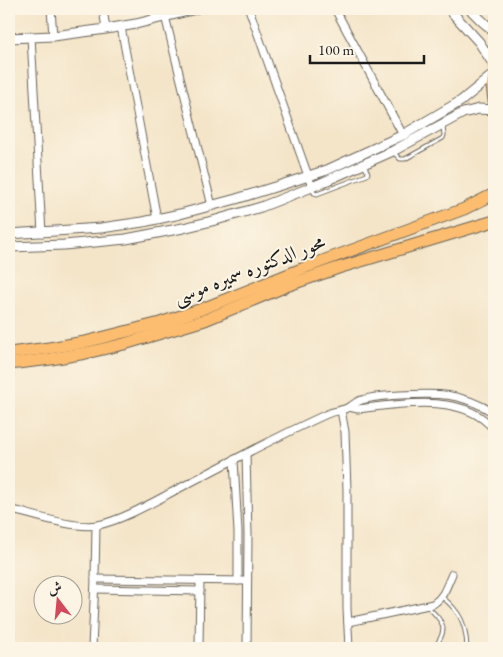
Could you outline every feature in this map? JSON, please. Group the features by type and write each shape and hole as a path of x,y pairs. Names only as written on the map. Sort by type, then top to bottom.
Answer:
{"main road":[{"path":"494,74 492,86 494,101"},
{"name":"محور الدكتوره سميره موسى","path":"9,353 85,342 169,320 481,202 494,194"},
{"name":"محور الدكتوره سميره موسى","path":"9,364 86,353 132,342 205,320 338,268 494,222"}],"street":[{"path":"51,9 53,36"},
{"path":"103,9 106,29"},
{"path":"9,38 53,36 106,29 196,9"},
{"path":"249,9 312,187"},
{"path":"335,9 403,135"},
{"path":"448,9 480,42 494,65"},
{"path":"470,9 494,31"},
{"path":"165,16 212,206"},
{"path":"121,26 157,219"},
{"path":"32,37 42,233"},
{"path":"9,234 101,228 157,219 212,206 327,170 403,135 461,101 494,74"},
{"path":"9,247 126,239 216,220 261,207 364,165 471,111 479,109 494,110"},
{"path":"101,228 103,242"},
{"path":"9,509 75,525 96,525 112,521 329,413 349,407 363,400 436,394 455,396 481,405 494,413"},
{"path":"407,395 408,405"},
{"path":"349,407 358,409 444,404 463,408 480,416 494,430"},
{"path":"341,410 345,432 347,490 349,648"},
{"path":"246,454 248,648"},
{"path":"234,460 238,532 238,581"},
{"path":"92,648 96,525"},
{"path":"238,532 248,532"},
{"path":"348,622 426,606 436,602 442,597 452,574"},
{"path":"95,579 248,582"},
{"path":"144,580 144,590"},
{"path":"199,648 200,581"},
{"path":"95,589 200,591"}],"lane":[{"path":"442,597 453,607 462,620 467,648"},
{"path":"426,606 440,620 443,626 442,639 434,648"}]}
